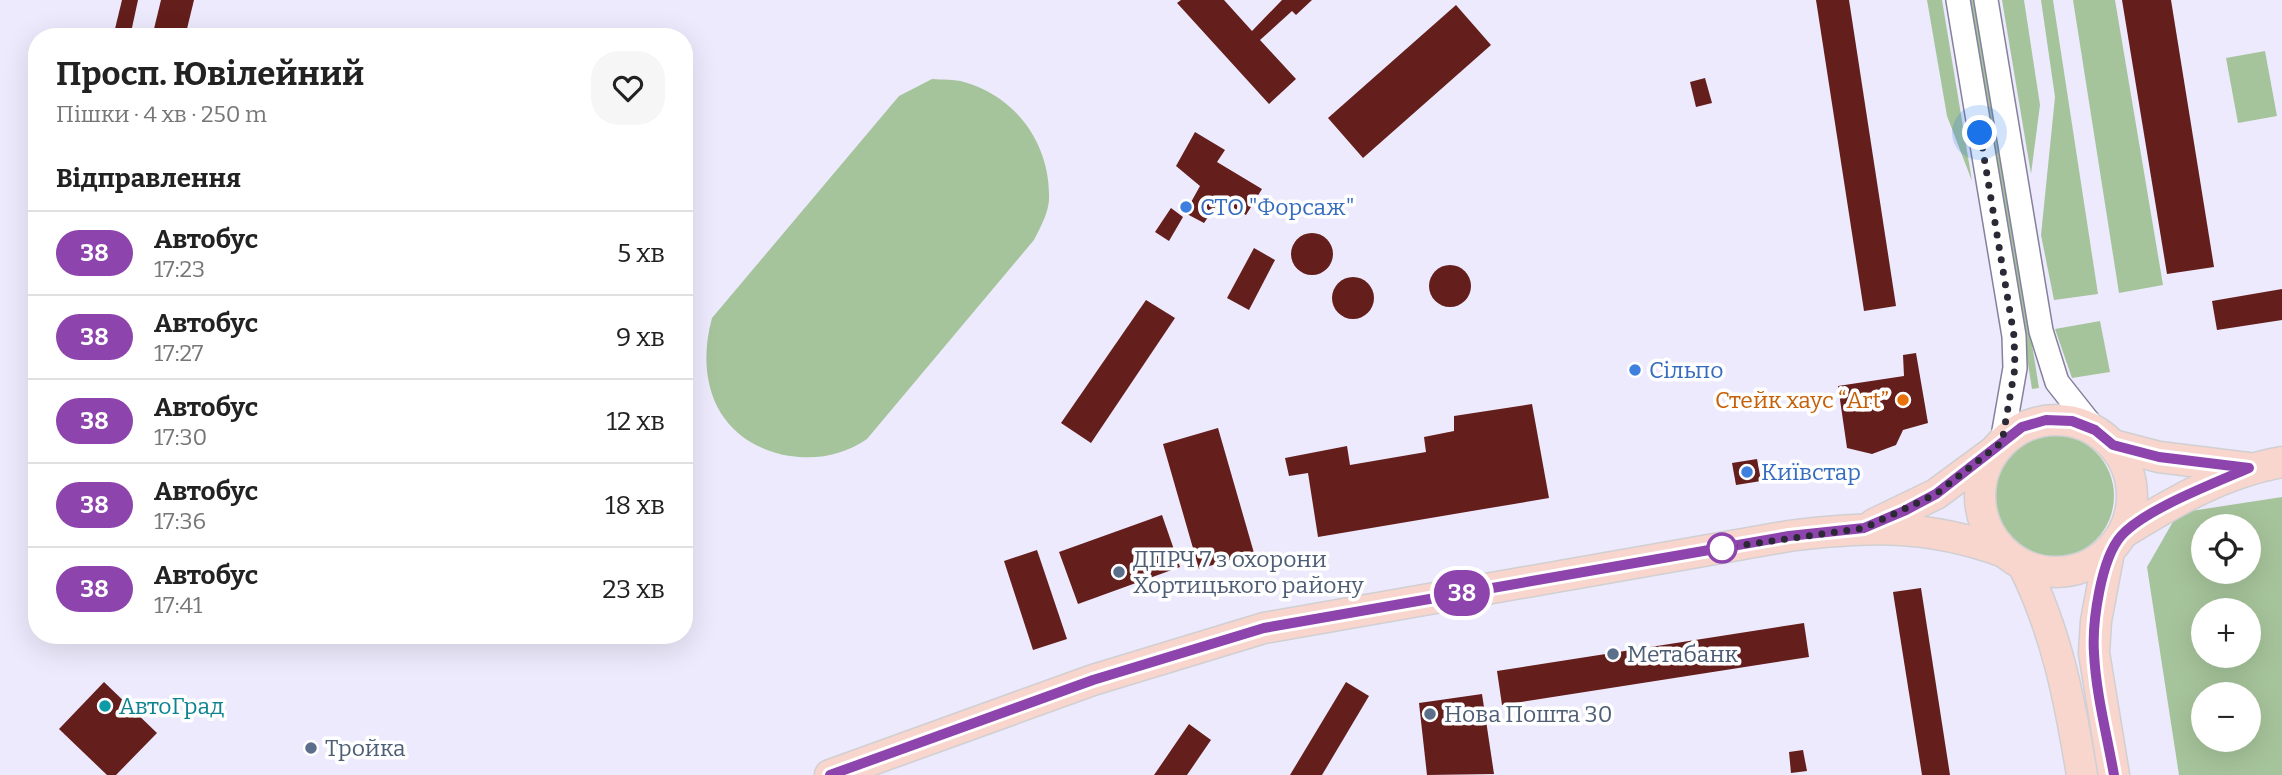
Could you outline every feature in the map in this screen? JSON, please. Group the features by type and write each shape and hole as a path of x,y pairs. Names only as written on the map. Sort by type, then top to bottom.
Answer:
{"main road":[{"path":"1864,528 1936,494 2022,427 2046,420 2072,421 2104,438 2159,457 2249,468"},
{"path":"2104,438 2126,465 2132,488 2131,511 2116,542 2099,602 2094,653 2114,775"},
{"path":"1998,446 1984,470 1979,492 1982,514 1990,535 2013,559 2049,622 2058,653 2082,775"},
{"path":"830,775 1093,680 1264,628 1789,536 1864,528 1942,533 2045,572 2068,572 2090,565 2116,542 2189,494 2249,468 2282,462"}],"street":[{"path":"1958,0 2014,336 2015,368 1998,446"},
{"path":"1986,0 2041,331 2057,382 2104,438"}],"green space":[{"path":"1927,0 1942,0 1972,181 1947,116"},
{"path":"1970,0 1977,0 2039,388 2032,389"},
{"path":"2002,0 2024,0 2040,105 2031,174"},
{"path":"2041,0 2053,0 2098,294 2054,300 2041,235 2055,97"},
{"path":"2073,0 2115,0 2163,285 2119,293"},
{"path":"2265,51 2277,116 2238,123 2226,58"},
{"path":"932,79 960,81 983,89 1015,111 1027,126 1044,160 1048,180 1047,210 1034,240 867,439 840,452 811,457 790,456 745,439 729,424 710,388 707,342 712,318 899,96"},
{"path":"2100,321 2110,372 2072,378 2055,329"},
{"path":"2052,434 2076,438 2096,452 2110,472 2114,496 2110,520 2096,540 2076,554 2052,558 2028,554 2008,540 1994,520 1990,496 1994,472 2008,452 2028,438"},
{"path":"2282,497 2282,775 2179,775 2147,567 2178,513"}],"building":[{"path":"122,0 138,0 132,28 115,28"},
{"path":"161,0 194,0 187,28 154,28"},
{"path":"1181,0 1224,0 1252,31 1282,0 1312,0 1296,15 1292,11 1260,40 1296,79 1269,104 1177,3"},
{"path":"1816,0 1849,0 1896,306 1864,311"},
{"path":"2122,0 2171,0 2214,267 2167,274"},
{"path":"1456,5 1491,45 1363,158 1328,118"},
{"path":"1705,78 1712,103 1696,107 1690,82"},
{"path":"1195,132 1225,150 1217,162 1262,189 1246,215 1220,200 1204,223 1185,213 1200,186 1176,166"},
{"path":"1171,208 1183,217 1169,241 1155,232"},
{"path":"1312,233 1327,239 1333,254 1327,269 1312,275 1297,269 1291,254 1297,239"},
{"path":"1254,248 1275,260 1249,310 1227,298"},
{"path":"1450,265 1465,271 1471,286 1465,301 1450,307 1435,301 1429,286 1435,271"},
{"path":"1353,277 1368,283 1374,298 1368,313 1353,319 1338,313 1332,298 1338,283"},
{"path":"2282,289 2282,320 2217,330 2212,301"},
{"path":"1146,300 1175,318 1091,443 1061,423"},
{"name":"Стейк хаус “Art”","path":"1916,353 1928,423 1903,430 1896,445 1872,454 1847,448 1838,386 1904,376 1903,355"},
{"path":"1532,404 1549,498 1318,537 1308,473 1289,476 1285,458 1347,446 1350,465 1426,452 1424,437 1454,431 1454,416"},
{"path":"1218,428 1254,553 1199,569 1163,444"},
{"name":"Київстар","path":"1757,459 1761,481 1736,485 1732,463"},
{"path":"1162,515 1180,567 1078,604 1059,552"},
{"path":"1037,550 1067,639 1033,650 1004,561"},
{"path":"1921,588 1950,775 1922,775 1893,592"},
{"path":"1804,623 1809,657 1502,705 1497,671"},
{"name":"АвтоГрад","path":"104,682 157,733 116,775 107,775 59,729"},
{"path":"1346,682 1369,696 1322,775 1290,775"},
{"path":"1482,694 1494,774 1427,775 1419,703"},
{"path":"1189,724 1211,740 1187,775 1154,775"},
{"path":"1803,750 1807,771 1791,773 1789,752"}],"bus line":[{"name":"38","path":"830,775 1093,680 1187,649 1264,628 1789,536 1864,528 1936,494 2022,427 2046,420 2072,421 2095,430 2113,445 2159,457 2249,468 2189,494 2158,511 2123,533 2109,552 2100,592 2094,653 2114,775"}],"place":[{"name":"СТО \"Форсаж\"","path":"1186,207"},
{"name":"Сільпо","path":"1635,370"},
{"name":"Стейк хаус “Art”","path":"1903,400"},
{"name":"Київстар","path":"1747,472"},
{"name":"ДПРЧ 7 з охорони Хортицького району","path":"1119,572"},
{"name":"Метабанк","path":"1613,654"},
{"name":"АвтоГрад","path":"105,706"},
{"name":"Нова Пошта 30","path":"1430,714"},
{"name":"Тройка","path":"311,748"}],"route":[{"path":"1722,548 1789,536 1864,528 1936,494 1994,451 2002,442 2015,368 2014,336 1980,133"}]}
